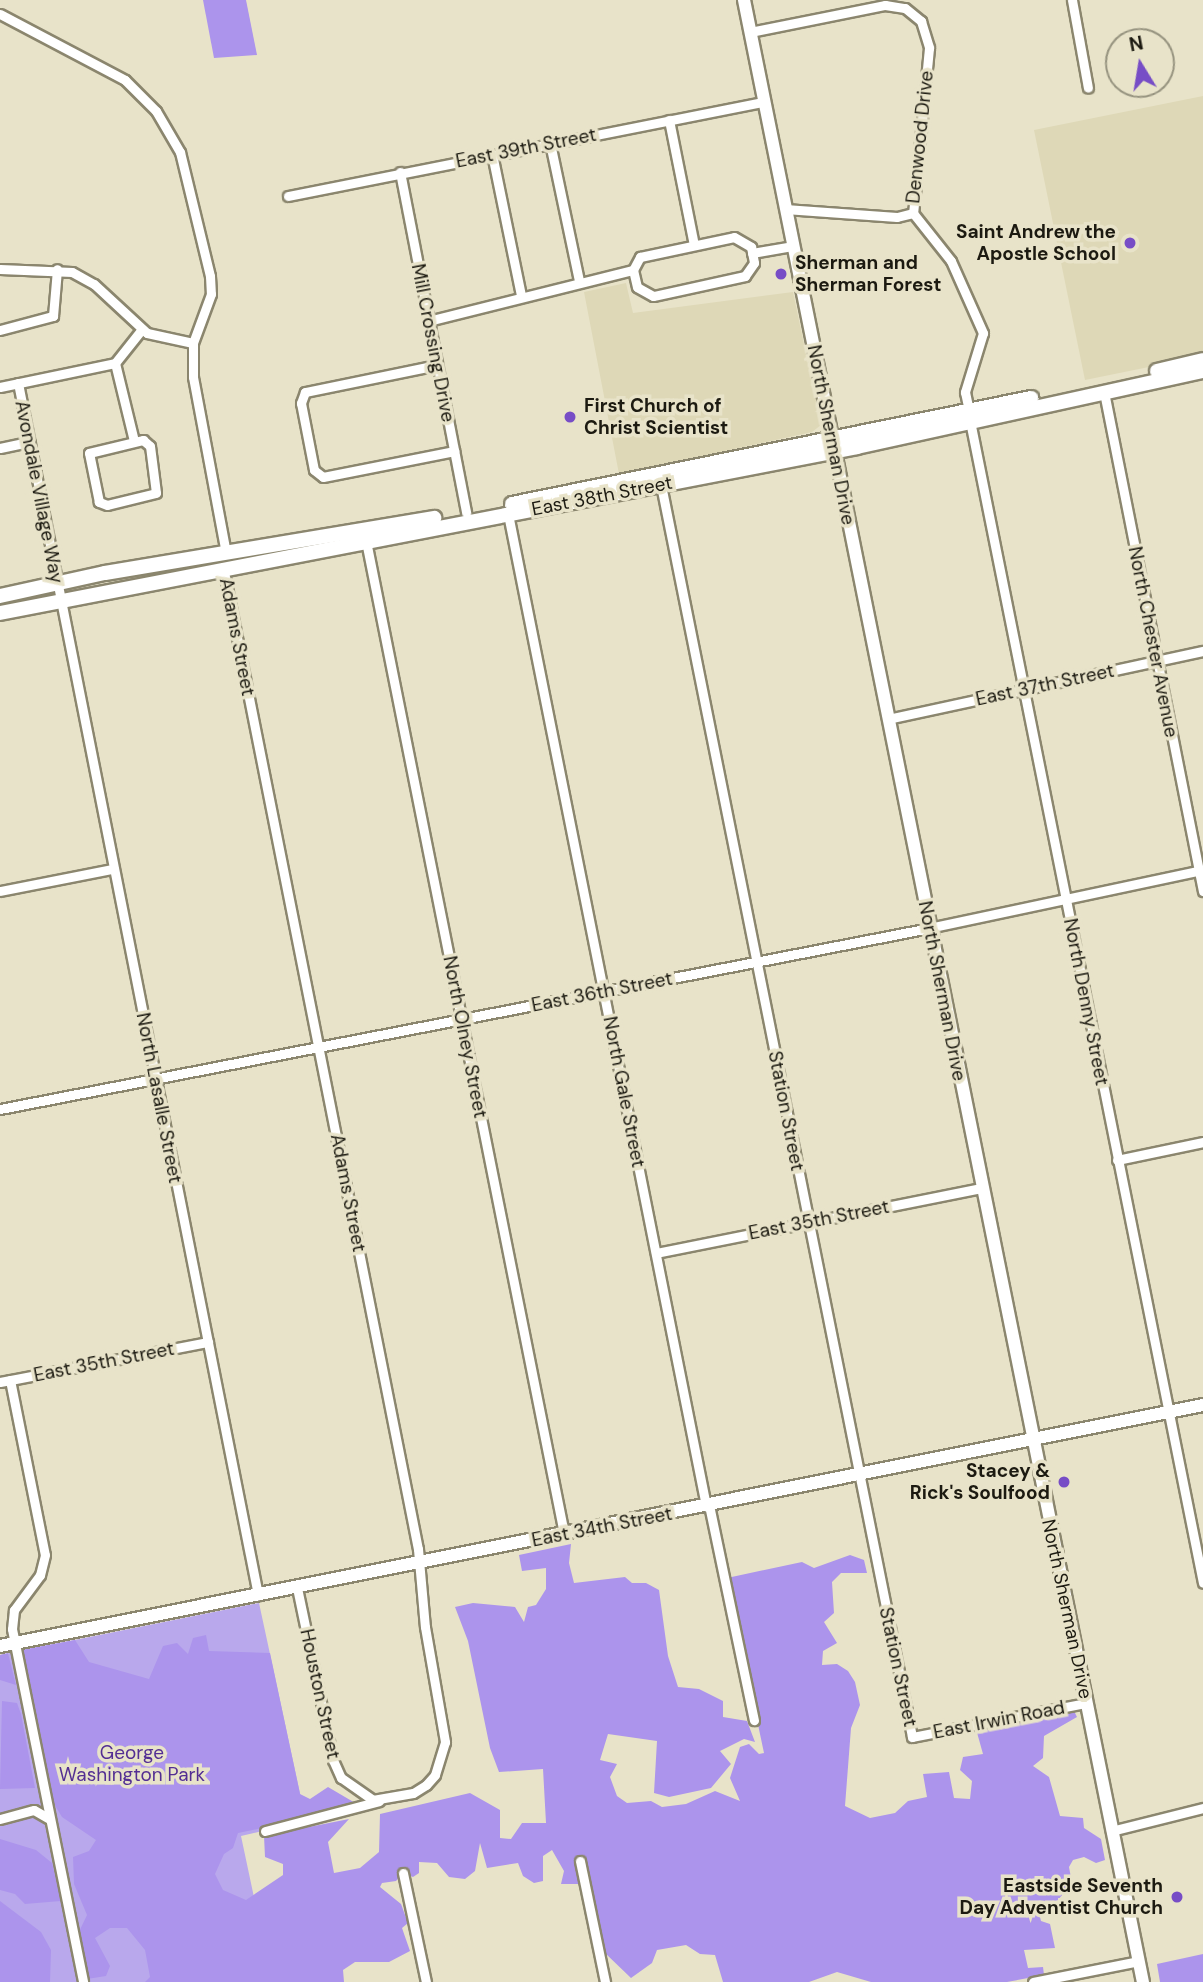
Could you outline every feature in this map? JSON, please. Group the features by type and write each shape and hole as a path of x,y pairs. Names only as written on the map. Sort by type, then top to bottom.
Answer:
{"main road":[{"name":"North Sherman Drive","path":"744,0 981,1188 1143,1982"},
{"name":"East 38th Street","path":"0,596 56,582 366,541 661,485 1203,360"},
{"name":"East 38th Street","path":"969,416 1203,371"},
{"name":"East 38th Street","path":"0,614 225,561 834,445"},
{"name":"East 34th Street","path":"0,1646 1203,1405"}],"street":[{"path":"1072,0 1088,88"},
{"name":"Denwood Drive","path":"750,32 885,5 905,8 921,21 929,48 913,213 951,261 984,333 965,392 969,416"},
{"path":"0,14 109,69 143,96 180,152 197,213 211,294 193,343 165,339 142,329 94,284 57,269 0,269"},
{"name":"East 39th Street","path":"288,197 400,172 764,102"},
{"path":"669,120 694,245"},
{"path":"550,143 579,281"},
{"path":"492,154 521,295"},
{"name":"Mill Crossing Drive","path":"400,172 466,513"},
{"path":"785,209 897,217 913,213"},
{"path":"734,237 749,243 752,253 753,267 745,276 653,296 640,291 633,270 640,257 734,237"},
{"path":"752,253 793,246"},
{"path":"0,330 53,316 57,269"},
{"path":"429,321 474,312 521,295 633,270"},
{"path":"0,387 115,363 142,329"},
{"name":"Adams Street","path":"193,343 195,396 420,1563 425,1627 445,1742 435,1775 421,1789 382,1801"},
{"path":"115,363 134,441"},
{"path":"437,365 303,394 314,470 323,477 454,451"},
{"name":"Avondale Village Way","path":"18,383 60,601"},
{"name":"North Chester Avenue","path":"1104,392 1201,870 1203,891"},
{"name":"North Denny Street","path":"969,416 1203,1583"},
{"path":"134,441 149,446 156,493 102,505 95,494 89,453 134,441"},
{"path":"0,448 29,442"},
{"name":"Station Street","path":"661,485 912,1737"},
{"name":"North Gale Street","path":"508,514 656,1253 754,1720"},
{"name":"North Olney Street","path":"366,541 564,1534"},
{"name":"North Lasalle Street","path":"60,601 258,1595"},
{"name":"East 37th Street","path":"888,719 1203,651"},
{"path":"0,891 113,869"},
{"name":"East 36th Street","path":"0,1109 929,928 1201,870"},
{"path":"1117,1160 1203,1142"},
{"name":"East 35th Street","path":"656,1253 981,1188"},
{"name":"East 35th Street","path":"5,1381 208,1342"},
{"path":"5,1381 45,1555 40,1575 14,1610 14,1643 83,1982"},
{"name":"Houston Street","path":"297,1587 335,1766 354,1791 382,1801"},
{"name":"East Irwin Road","path":"912,1737 1086,1703"},
{"path":"265,1830 382,1801"},
{"path":"1111,1831 1203,1808"},
{"path":"0,1819 34,1810 49,1820"},
{"path":"580,1861 605,1982"},
{"path":"403,1873 426,1982"},
{"path":"1033,1982 1139,1961"}],"shaded area":[{"name":"Saint Andrew the Apostle School","path":"1203,96 1203,356 1085,380 1034,130"},
{"path":"626,283 633,313 793,292 821,425 812,432 619,474 584,292"}],"green space":[{"path":"203,0 246,0 257,55 214,58"},
{"path":"571,1544 569,1563 574,1583 625,1577 632,1583 646,1583 659,1590 668,1656 678,1687 699,1689 723,1701 723,1717 747,1721 755,1742 744,1739 720,1751 731,1764 711,1788 669,1797 654,1793 657,1741 608,1734 600,1760 617,1764 610,1777 617,1796 627,1803 651,1801 662,1807 686,1804 715,1791 740,1801 730,1778 740,1747 749,1744 759,1754 764,1753 727,1578 802,1562 814,1568 850,1555 864,1560 867,1573 841,1573 832,1582 834,1613 824,1622 837,1643 823,1651 822,1665 837,1664 848,1671 855,1682 860,1705 851,1728 845,1806 870,1818 895,1813 908,1801 927,1797 923,1774 949,1772 954,1798 970,1799 972,1781 960,1770 963,1757 983,1754 976,1729 1074,1711 1077,1717 1044,1736 1043,1758 1033,1766 1049,1777 1060,1816 1083,1818 1084,1828 1101,1839 1105,1860 1096,1863 1084,1857 1073,1860 1069,1867 1072,1883 1053,1906 1039,1913 1041,1921 1050,1924 1055,1948 1024,1950 1028,1968 1043,1967 1044,1975 1007,1982 871,1982 837,1972 809,1982 723,1982 715,1955 700,1954 686,1945 657,1950 652,1963 631,1978 605,1953 588,1881 577,1860 580,1884 561,1884 564,1871 552,1850 543,1856 543,1881 534,1883 523,1876 518,1863 487,1868 480,1843 475,1871 465,1879 449,1877 437,1863 419,1862 419,1873 413,1877 403,1873 396,1881 382,1883 380,1887 401,1904 408,1923 402,1928 410,1951 389,1962 355,1962 343,1970 344,1982 145,1982 150,1977 145,1950 127,1928 110,1928 95,1938 110,1966 106,1976 87,1979 77,1936 87,1915 74,1884 73,1857 89,1851 96,1840 62,1817 48,1794 21,1650 75,1640 89,1662 149,1679 163,1646 177,1643 188,1654 193,1638 206,1635 209,1651 270,1653 300,1794 310,1799 328,1787 362,1807 238,1833 233,1848 224,1854 215,1874 223,1890 246,1900 283,1875 283,1864 265,1857 264,1836 349,1819 328,1842 334,1873 360,1868 379,1852 380,1814 470,1793 500,1810 500,1838 511,1839 522,1823 546,1823 543,1769 499,1772 490,1748 468,1641 455,1607 473,1603 515,1607 524,1622 528,1607 536,1605 546,1589 546,1568 522,1571 519,1555"},
{"name":"George Washington Park","path":"259,1603 306,1821 241,1836 272,1982 0,1982 0,1655"},
{"path":"8,1653 16,1685 0,1680 0,1655"},
{"path":"2,1701 17,1703 35,1788 0,1789"},
{"path":"0,1839 36,1850 52,1863 61,1901 25,1904 15,1894 0,1890"},
{"path":"0,1901 41,1932 51,1950 50,1982 0,1982"},
{"path":"1203,1954 1203,1982 1160,1982 1157,1964"}],"place":[{"name":"Saint Andrew the Apostle School","path":"1130,243"},
{"name":"Sherman and Sherman Forest","path":"781,274"},
{"name":"First Church of Christ Scientist","path":"570,417"},
{"name":"Stacey & Rick's Soulfood","path":"1064,1482"},
{"name":"Eastside Seventh Day Adventist Church","path":"1177,1897"}]}
